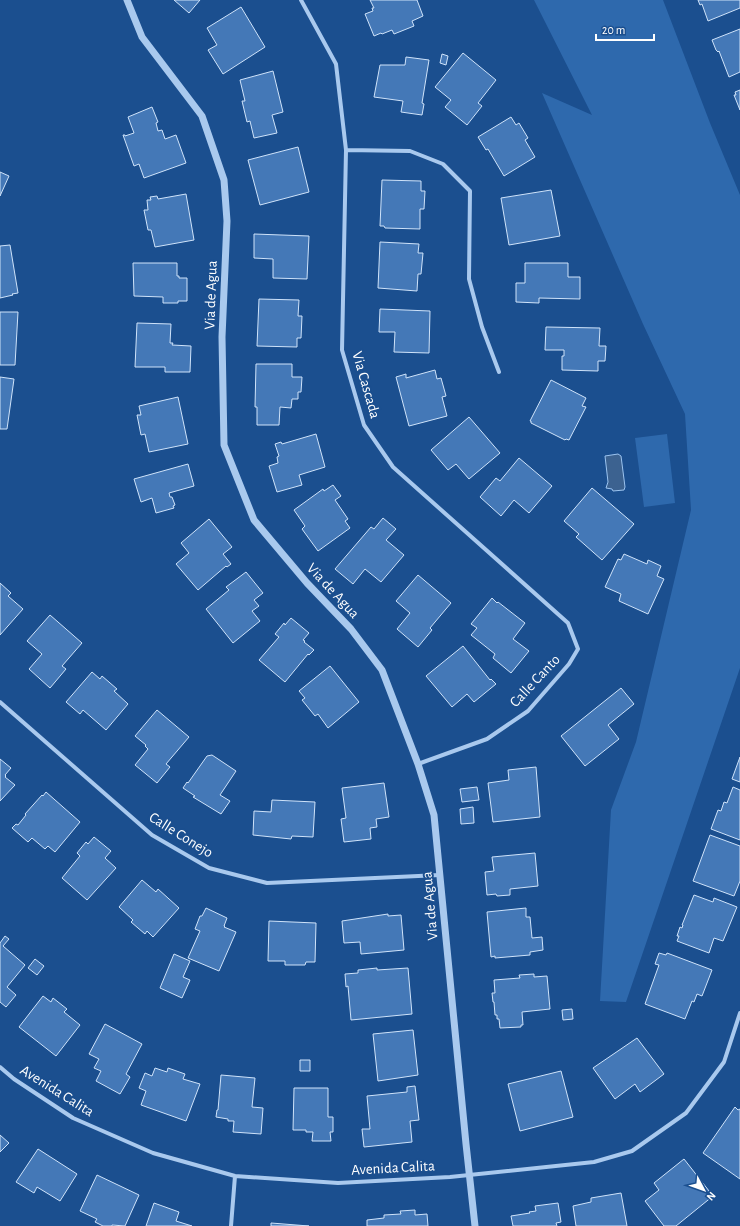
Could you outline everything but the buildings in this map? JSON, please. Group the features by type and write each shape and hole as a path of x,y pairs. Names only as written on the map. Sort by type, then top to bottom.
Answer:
{"street":[{"name":"Via de Agua","path":"127,0 142,37 202,116 224,180 227,220 222,337 224,445 254,520 307,583 351,629 382,670 418,764 434,815 475,1226"},
{"name":"Via Cascada","path":"302,0 336,64 346,150 342,350 364,425 393,467 568,623 578,649"},
{"path":"346,150 410,151 443,164 470,191 470,279 482,327 499,372"},
{"name":"Calle Canto","path":"418,764 487,739 528,710 569,664 578,649"},
{"name":"Calle Conejo","path":"0,702 152,835 209,868 267,883 440,875"},
{"name":"Avenida Calita","path":"0,1067 14,1079 72,1118 153,1153 235,1176 338,1183 470,1175 594,1162 632,1151 686,1113 724,1062 740,1013"},
{"path":"231,1226 235,1176"}],"shaded area":[{"path":"534,0 663,0 710,123 740,195 740,668 626,1002 600,1001 611,810 636,742 691,510 685,414 643,324 542,93 592,115"},
{"path":"667,434 675,503 644,507 635,438"},
{"path":"618,454 621,456 625,487 624,490 613,491 612,489 606,488 608,482 605,456"}]}
